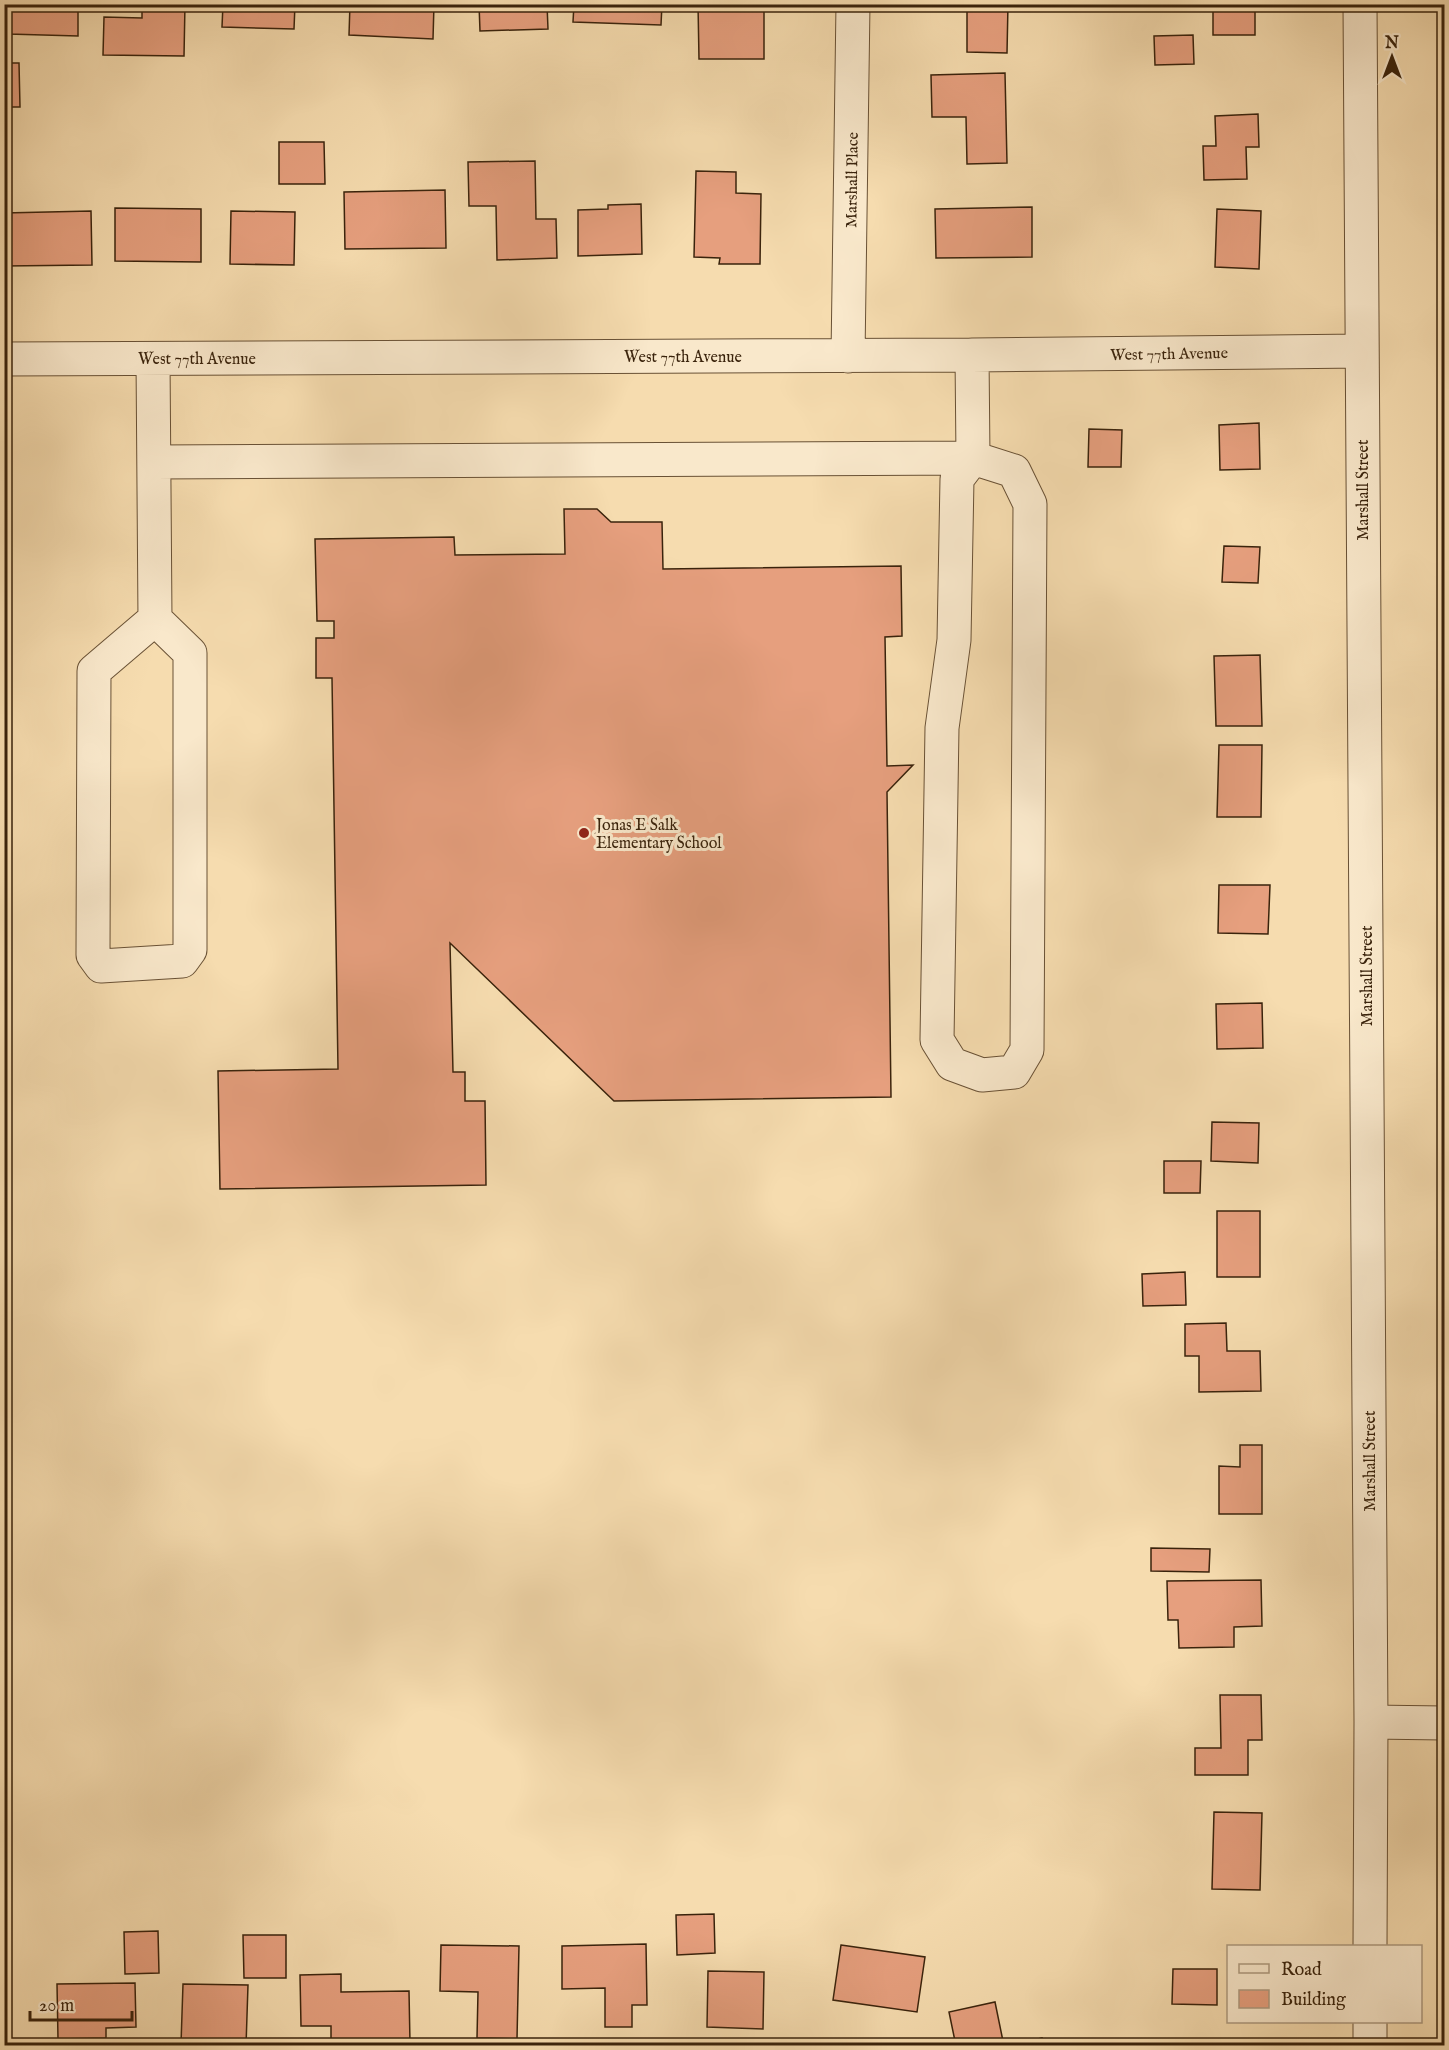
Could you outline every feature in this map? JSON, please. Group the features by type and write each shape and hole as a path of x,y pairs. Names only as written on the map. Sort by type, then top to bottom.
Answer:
{"street":[{"name":"Marshall Place","path":"848,356 853,4"},
{"name":"Marshall Street","path":"1360,4 1371,1722 1370,1945"},
{"name":"West 77th Avenue","path":"4,359 848,356 1361,351"},
{"path":"154,462 973,458 1014,471 1030,504 1027,1050 1014,1071 982,1075 952,1064 938,1040 942,728 954,640 957,479 973,458 972,355"},
{"path":"153,358 155,619 190,653 190,950 182,961 101,966 93,956 94,671 155,619"},
{"path":"1371,1722 1444,1723"},
{"path":"1370,2023 1370,2046"}],"building":[{"path":"8,4 78,4 78,36 8,34"},
{"path":"142,4 185,4 184,56 103,55 104,17 142,18"},
{"path":"223,4 295,4 294,29 222,27"},
{"path":"350,4 434,4 433,39 349,35"},
{"path":"479,4 547,4 548,29 480,31"},
{"path":"574,4 662,4 661,25 573,22"},
{"path":"698,4 764,4 764,59 699,59"},
{"path":"959,4 1008,4 1007,53 967,52 967,5"},
{"path":"1213,4 1255,4 1255,35 1213,35"},
{"path":"1193,35 1194,64 1155,65 1154,36"},
{"path":"4,63 19,63 20,107 4,107"},
{"path":"1005,73 1007,163 967,164 966,117 932,117 931,75"},
{"path":"1258,114 1259,147 1246,147 1247,179 1204,180 1203,146 1216,146 1215,116"},
{"path":"279,142 324,142 325,184 279,184"},
{"path":"535,161 536,219 556,219 557,258 497,260 496,206 469,206 468,162"},
{"path":"696,171 736,172 736,193 761,194 760,264 719,264 720,258 694,257"},
{"path":"445,190 446,248 345,249 344,192"},
{"path":"641,204 642,254 578,256 578,210 608,209 608,205"},
{"path":"1032,207 1032,257 936,258 935,209"},
{"path":"115,208 201,209 201,262 115,261"},
{"path":"1217,209 1261,211 1259,269 1215,267"},
{"path":"91,211 92,265 4,266 4,213"},
{"path":"231,211 295,212 294,265 230,264"},
{"path":"1259,423 1260,469 1220,470 1219,425"},
{"path":"1089,429 1122,430 1121,467 1088,467"},
{"path":"564,509 597,509 611,522 662,522 663,569 901,566 902,636 885,637 887,766 913,765 887,792 891,1097 614,1101 450,943 453,1072 465,1072 465,1101 485,1101 486,1185 220,1189 218,1071 338,1069 332,678 316,678 316,638 334,638 334,621 317,621 315,539 454,537 455,555 565,554"},
{"path":"1224,546 1260,547 1258,583 1222,582"},
{"path":"1260,655 1262,726 1216,726 1214,656"},
{"path":"1219,745 1262,745 1261,817 1217,817"},
{"path":"1219,885 1270,885 1268,934 1218,933"},
{"path":"1262,1003 1263,1048 1217,1049 1216,1004"},
{"path":"1212,1122 1259,1123 1258,1163 1211,1161"},
{"path":"1164,1161 1201,1161 1200,1193 1164,1193"},
{"path":"1217,1211 1260,1211 1260,1277 1217,1277"},
{"path":"1185,1272 1186,1305 1143,1306 1142,1274"},
{"path":"1226,1323 1227,1351 1260,1351 1261,1391 1199,1392 1199,1356 1185,1356 1185,1324"},
{"path":"1240,1445 1262,1445 1262,1514 1219,1514 1219,1466 1240,1467"},
{"path":"1151,1548 1210,1549 1209,1572 1151,1571"},
{"path":"1261,1580 1262,1626 1234,1627 1234,1647 1179,1648 1178,1620 1168,1620 1167,1581"},
{"path":"1220,1695 1261,1695 1262,1740 1248,1740 1248,1775 1195,1775 1195,1748 1221,1748"},
{"path":"1214,1812 1262,1813 1260,1890 1212,1889"},
{"path":"714,1914 715,1953 677,1955 676,1915"},
{"path":"158,1931 159,1973 125,1974 124,1932"},
{"path":"243,1935 286,1935 286,1978 244,1978"},
{"path":"646,1944 647,2005 632,2005 632,2027 605,2027 605,1988 562,1989 562,1946"},
{"path":"441,1945 519,1946 517,2039 477,2038 478,1992 440,1991"},
{"path":"841,1945 925,1957 917,2012 833,2000"},
{"path":"1173,1969 1217,1969 1217,2005 1172,2004"},
{"path":"708,1971 764,1972 763,2029 707,2027"},
{"path":"341,1974 341,1992 409,1991 410,2043 331,2045 331,2026 301,2026 300,1975"},
{"path":"135,1983 136,2027 106,2028 106,2038 58,2039 57,1984"},
{"path":"183,1984 248,1985 246,2046 181,2044"},
{"path":"995,2002 1004,2046 956,2046 949,2012"},
{"path":"1042,2038 1043,2046 1008,2046"},
{"path":"1259,2041 1259,2046 1218,2046 1218,2042"}],"place":[{"name":"Jonas E Salk Elementary School","path":"584,833"}]}
